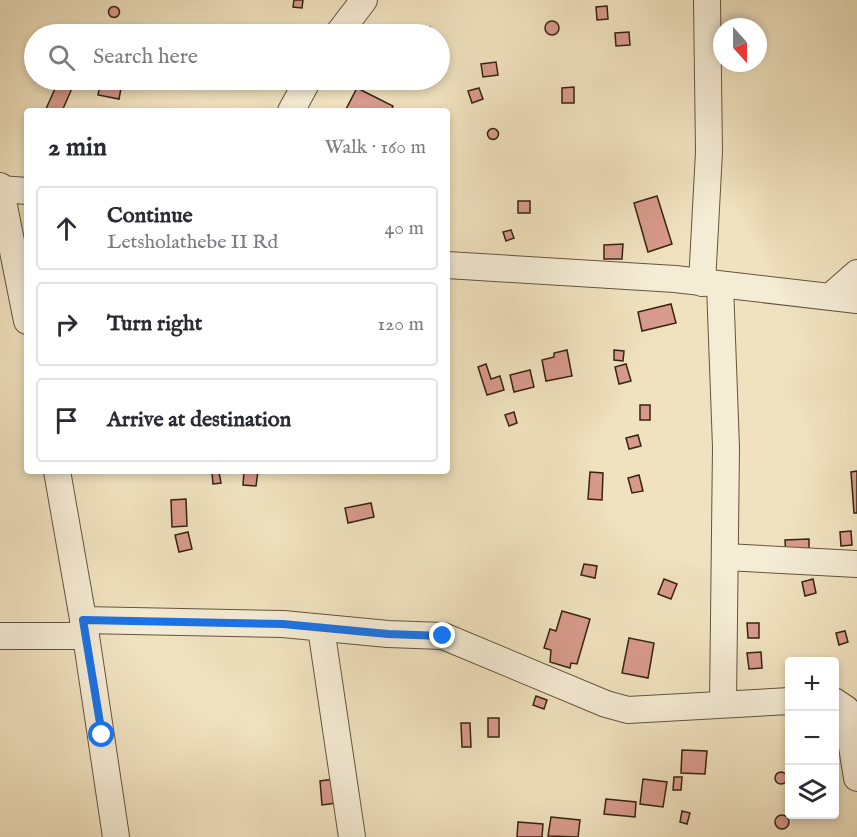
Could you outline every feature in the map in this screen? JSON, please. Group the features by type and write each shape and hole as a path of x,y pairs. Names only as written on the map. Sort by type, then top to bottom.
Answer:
{"street":[{"path":"346,24 364,0"},
{"path":"706,0 711,284 726,447 723,704"},
{"path":"293,108 303,90"},
{"path":"24,192 0,188 24,306"},
{"path":"450,265 711,284 832,295 857,300"},
{"path":"832,295 857,273"},
{"path":"58,474 85,628 116,837"},
{"path":"724,557 857,564"},
{"path":"0,636 85,628 283,624 443,636 606,704 628,710 785,701"},
{"path":"321,628 352,837"},
{"path":"839,705 846,710 857,778"}],"building":[{"path":"294,0 303,0 302,8 293,7"},
{"path":"114,6 120,12 114,18 108,12"},
{"path":"607,6 608,19 597,20 596,7"},
{"path":"549,21 555,21 559,28 555,35 549,35 545,31 545,25"},
{"path":"629,32 630,45 616,46 615,33"},
{"path":"496,62 498,75 483,77 481,64"},
{"path":"574,87 574,103 562,103 562,88"},
{"path":"479,88 483,99 472,103 468,91"},
{"path":"54,90 71,90 63,108 46,108"},
{"path":"99,90 121,90 119,99 98,95"},
{"path":"356,90 361,90 393,106 392,108 347,108"},
{"path":"493,128 499,134 493,140 487,134"},
{"path":"657,196 672,244 648,252 634,203"},
{"path":"518,201 530,201 530,213 518,213"},
{"path":"511,230 514,238 506,241 503,232"},
{"path":"623,244 622,259 604,259 604,245"},
{"path":"671,304 676,323 642,331 638,312"},
{"path":"567,350 572,376 546,381 542,360 554,357 554,353"},
{"path":"614,350 624,351 623,361 614,360"},
{"path":"486,364 491,379 500,376 504,390 487,395 478,367"},
{"path":"626,364 631,381 619,384 615,367"},
{"path":"530,370 534,387 514,392 510,375"},
{"path":"640,405 650,405 650,420 640,420"},
{"path":"514,412 517,423 509,426 505,415"},
{"path":"638,435 641,446 629,449 626,438"},
{"path":"857,471 857,513 854,513 851,472"},
{"path":"590,472 603,473 602,500 588,499"},
{"path":"212,474 219,474 221,483 213,484"},
{"path":"244,474 258,474 256,486 243,485"},
{"path":"639,475 643,491 632,493 628,478"},
{"path":"186,499 187,526 172,527 171,500"},
{"path":"371,503 374,517 348,523 345,508"},
{"path":"851,531 852,545 841,546 840,532"},
{"path":"188,532 192,549 179,552 175,535"},
{"path":"809,539 809,554 786,556 785,540"},
{"path":"584,564 597,566 595,578 581,575"},
{"path":"664,579 677,584 671,599 658,594"},
{"path":"813,579 816,593 805,596 802,582"},
{"path":"562,611 590,619 577,664 571,663 570,668 550,662 551,650 544,648 550,629 556,631"},
{"path":"747,623 759,623 759,638 748,638"},
{"path":"845,631 848,642 839,645 836,633"},
{"path":"629,638 654,643 648,678 622,673"},
{"path":"761,652 762,668 749,669 747,653"},
{"path":"536,696 547,700 544,709 533,705"},
{"path":"488,718 499,718 499,737 488,737"},
{"path":"461,723 470,723 471,747 462,747"},
{"path":"682,750 707,751 705,774 681,773"},
{"path":"781,772 785,774 785,782 781,784 775,778"},
{"path":"674,777 682,777 681,790 673,790"},
{"path":"341,778 344,802 322,805 320,781"},
{"path":"643,779 667,782 663,807 640,804"},
{"path":"606,799 636,802 635,817 604,814"},
{"path":"682,811 690,813 687,824 680,822"},
{"path":"779,815 785,815 785,819 789,819 789,825 785,829 779,829 775,825 775,819"},
{"path":"551,817 580,820 578,837 548,836"},
{"path":"518,822 543,824 542,837 517,837"}],"route":[{"path":"102,735 83,620 283,624 388,634 443,636"}]}
